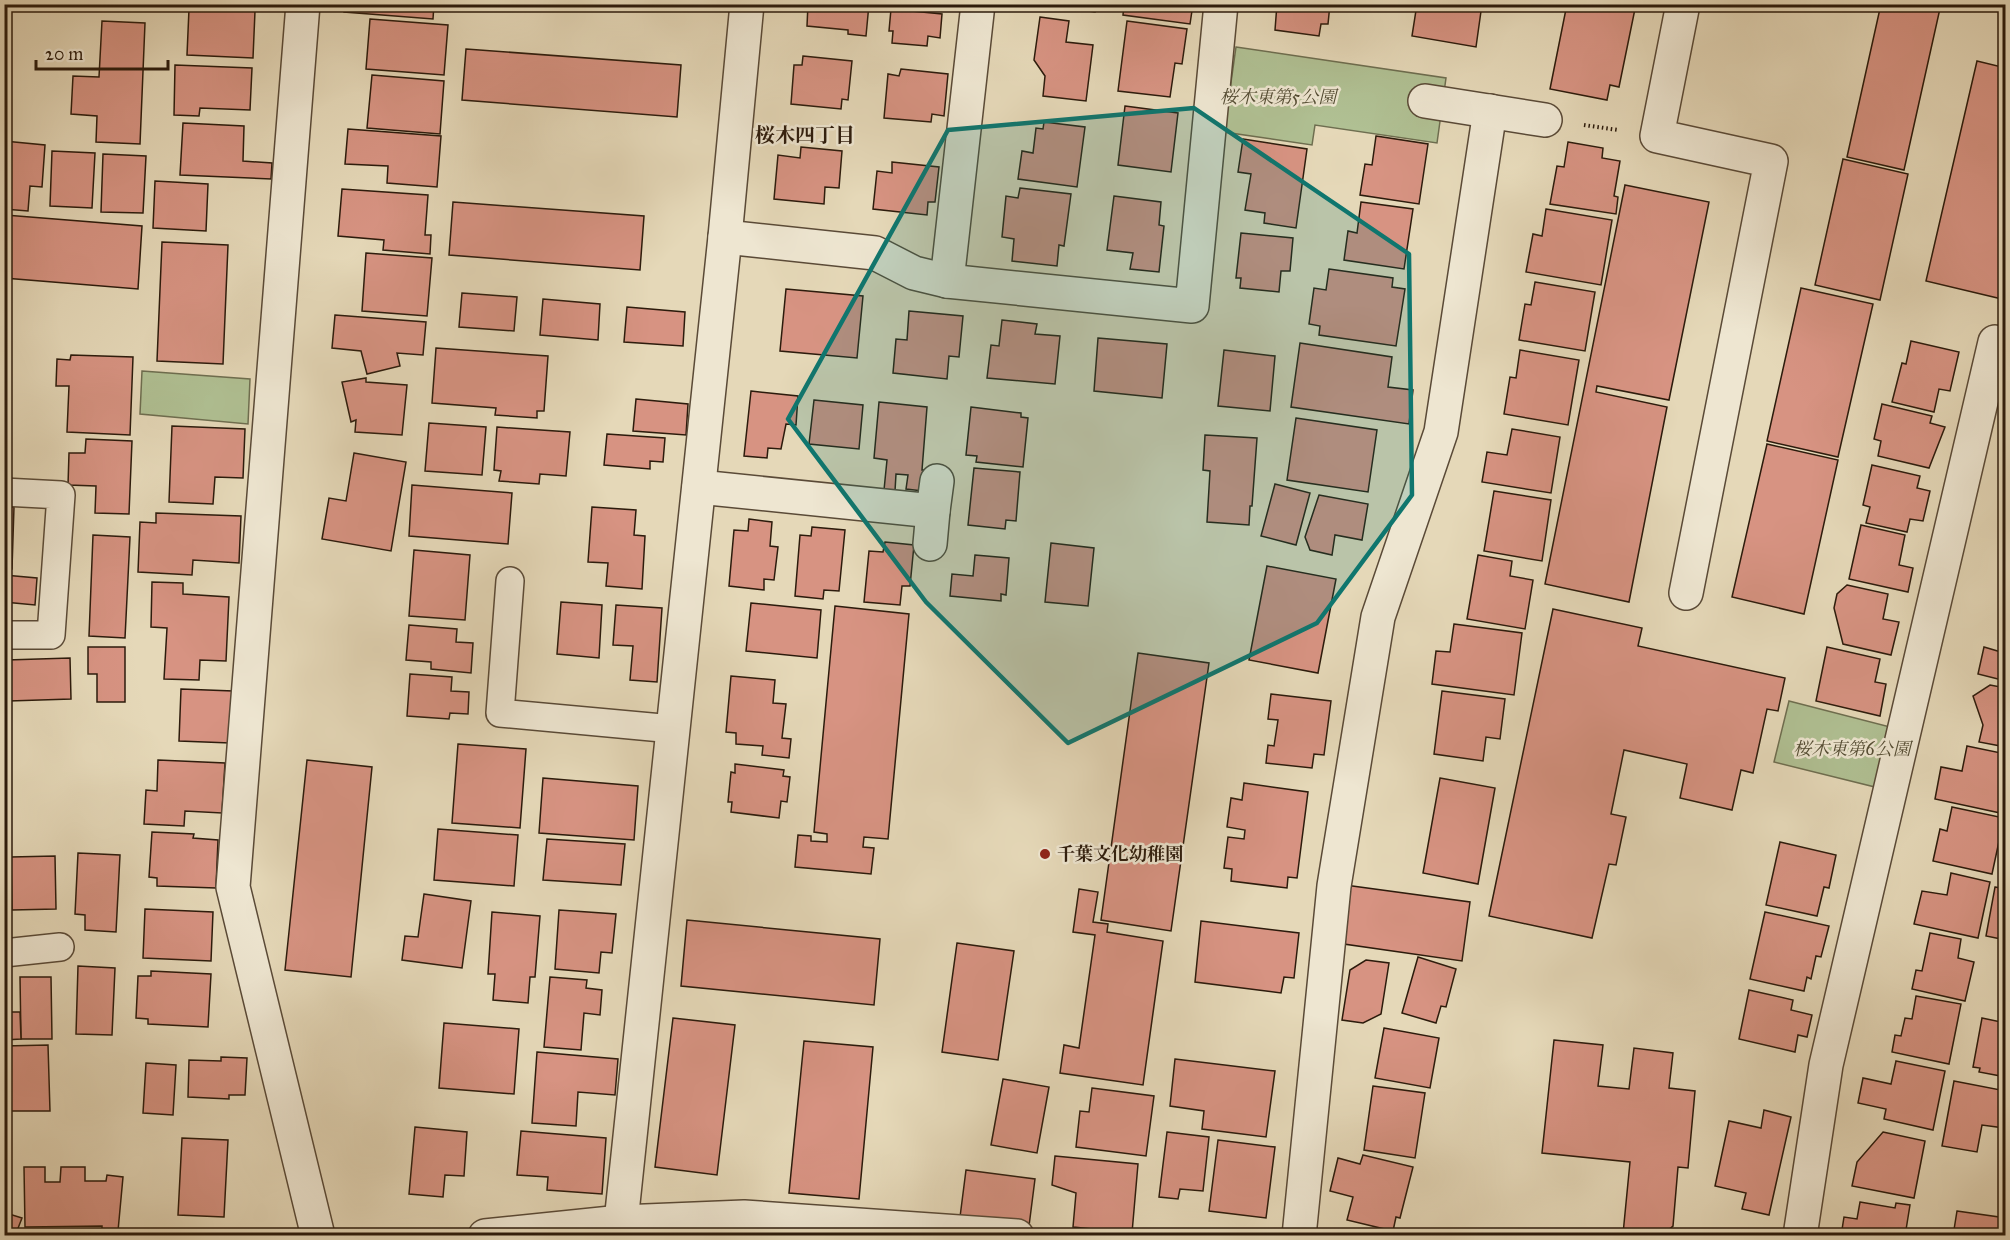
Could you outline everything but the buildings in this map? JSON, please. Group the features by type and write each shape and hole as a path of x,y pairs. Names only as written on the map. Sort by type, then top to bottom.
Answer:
{"street":[{"path":"303,4 233,887 318,1236"},
{"path":"621,1222 725,237 747,4"},
{"path":"947,281 978,4"},
{"path":"725,237 874,253 914,273 947,281 1192,306 1221,4"},
{"path":"1683,4 1657,136 1771,161 1686,593"},
{"path":"1425,101 1545,120"},
{"path":"1299,1236 1334,886 1378,617 1441,432 1490,111"},
{"path":"1800,1236 1826,1065 1995,342"},
{"path":"699,487 935,496 930,544"},
{"path":"485,1236 621,1222 744,1218 1017,1236"}],"lane":[{"path":"4,492 61,495 51,635 4,635"},
{"path":"510,582 500,713 673,729"},
{"path":"4,953 60,947"}],"path":[{"path":"1545,120 1657,136"}],"highlighted area":[{"path":"1194,108 1409,254 1412,495 1317,623 1068,743 926,602 788,419 948,130"}],"green space":[{"name":"桜木東第5公園","path":"1236,47 1446,78 1437,143 1315,125 1312,145 1224,132"},
{"path":"142,371 250,379 248,424 140,414"},
{"name":"桜木東第6公園","path":"1789,701 1894,728 1879,788 1774,762"}],"place":[{"name":"千葉文化幼稚園","path":"1045,854"}],"district":[{"name":"桜木四丁目","path":"805,135"}]}
